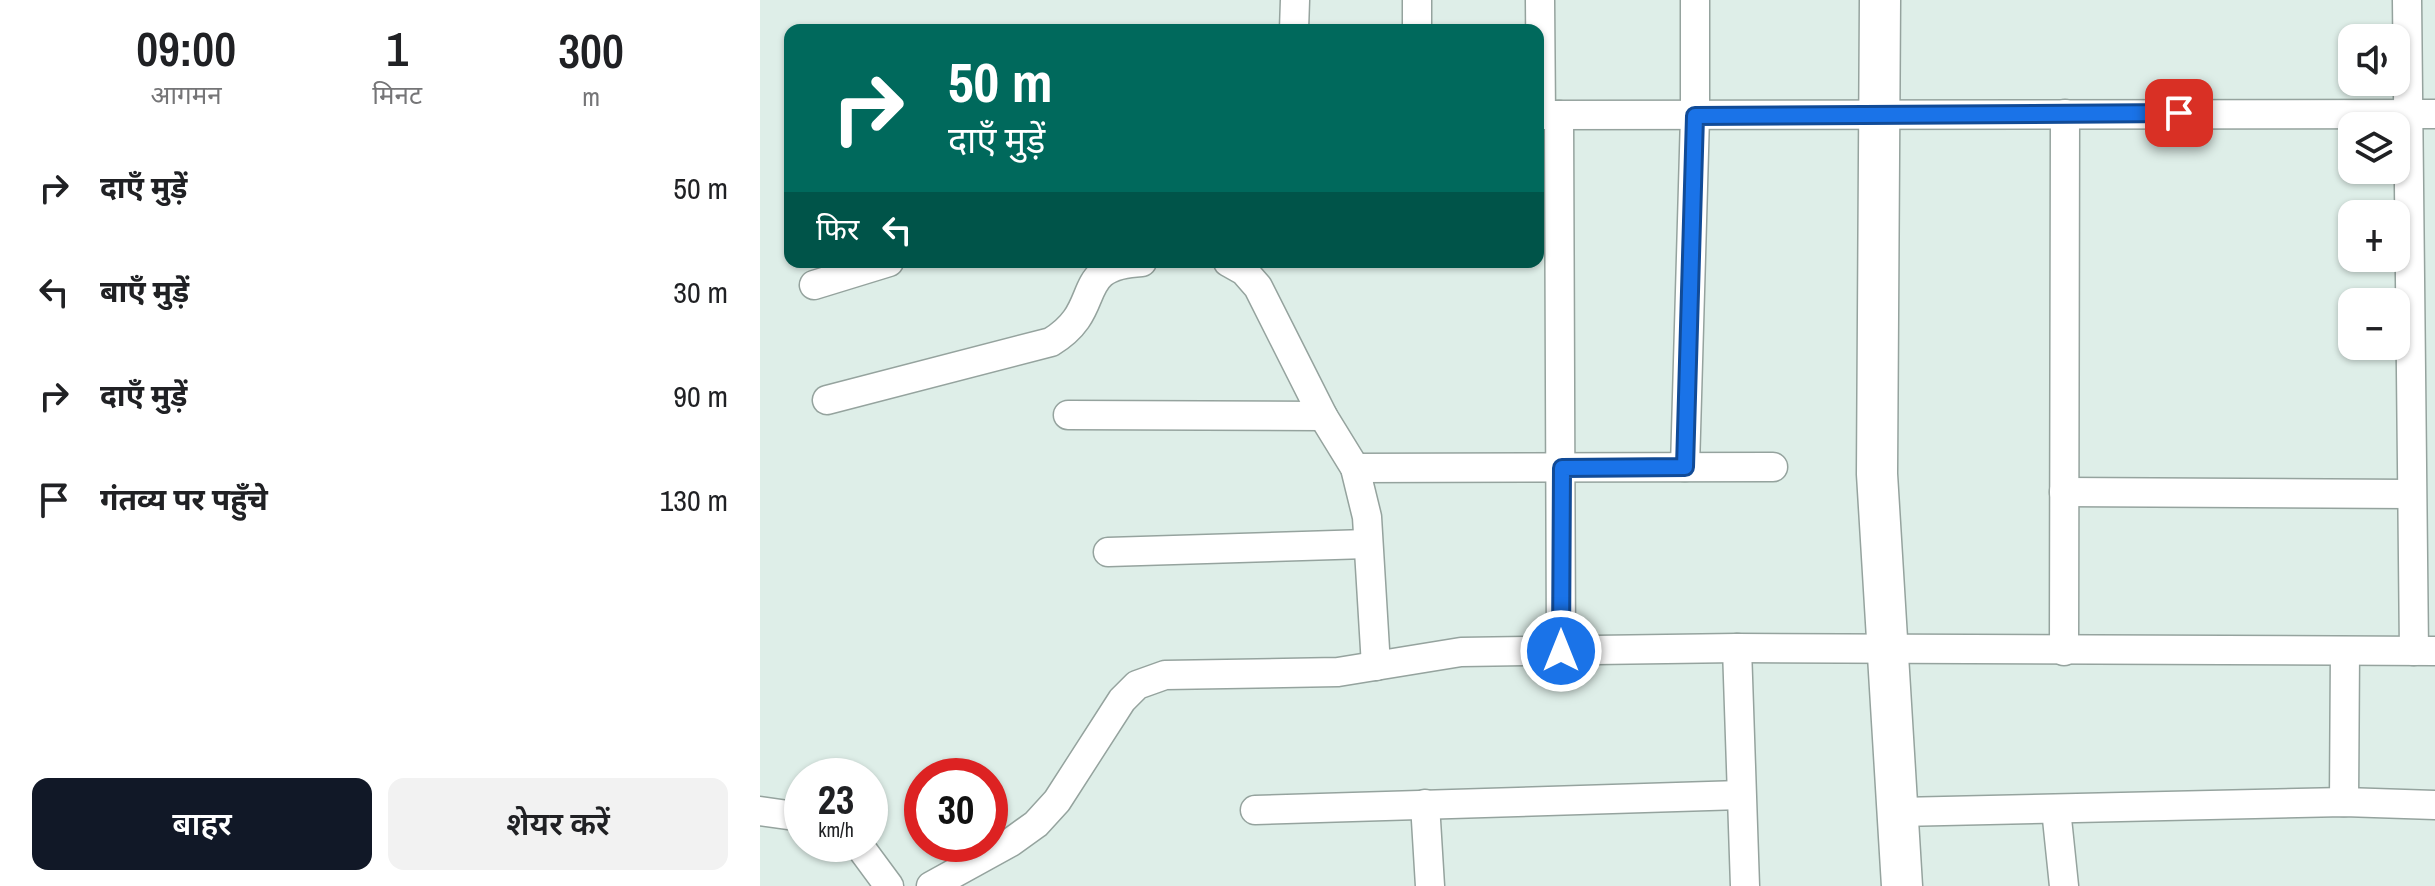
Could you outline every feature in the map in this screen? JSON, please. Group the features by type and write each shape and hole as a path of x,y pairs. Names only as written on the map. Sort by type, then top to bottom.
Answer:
{"street":[{"path":"1294,24 1295,0"},
{"path":"1417,0 1417,24"},
{"path":"1540,0 1541,24"},
{"path":"1685,467 1695,116 1695,0"},
{"path":"1880,0 1877,474 1902,886"},
{"path":"2406,112 2407,0"},
{"path":"1544,77 1562,468 1561,651"},
{"path":"1546,115 2338,113"},
{"path":"2410,113 2435,114"},
{"path":"2064,651 2065,114"},
{"path":"931,886 1011,842 1036,824 1057,801 1122,700 1137,685 1165,675 1338,672 1461,652 1737,648 2424,651 2410,494 2407,184"},
{"path":"814,285 869,268"},
{"path":"827,400 1026,352 1051,342 1069,332 1082,316 1094,278 1105,268"},
{"path":"1239,268 1258,287 1323,416 1355,468 1365,505 1376,666"},
{"path":"1068,415 1323,416"},
{"path":"1355,468 1773,467"},
{"path":"2064,492 2410,494"},
{"path":"1108,552 1367,544"},
{"path":"1737,648 1745,886"},
{"path":"2344,802 2345,651"},
{"path":"1255,810 1741,795"},
{"path":"1899,812 2344,802 2435,805"},
{"path":"1425,804 1430,886"},
{"path":"2056,809 2064,886"},
{"path":"760,811 784,814"},
{"path":"871,862 889,886"}],"route":[{"path":"1561,651 1562,468 1685,467 1695,116 2179,113"}]}
